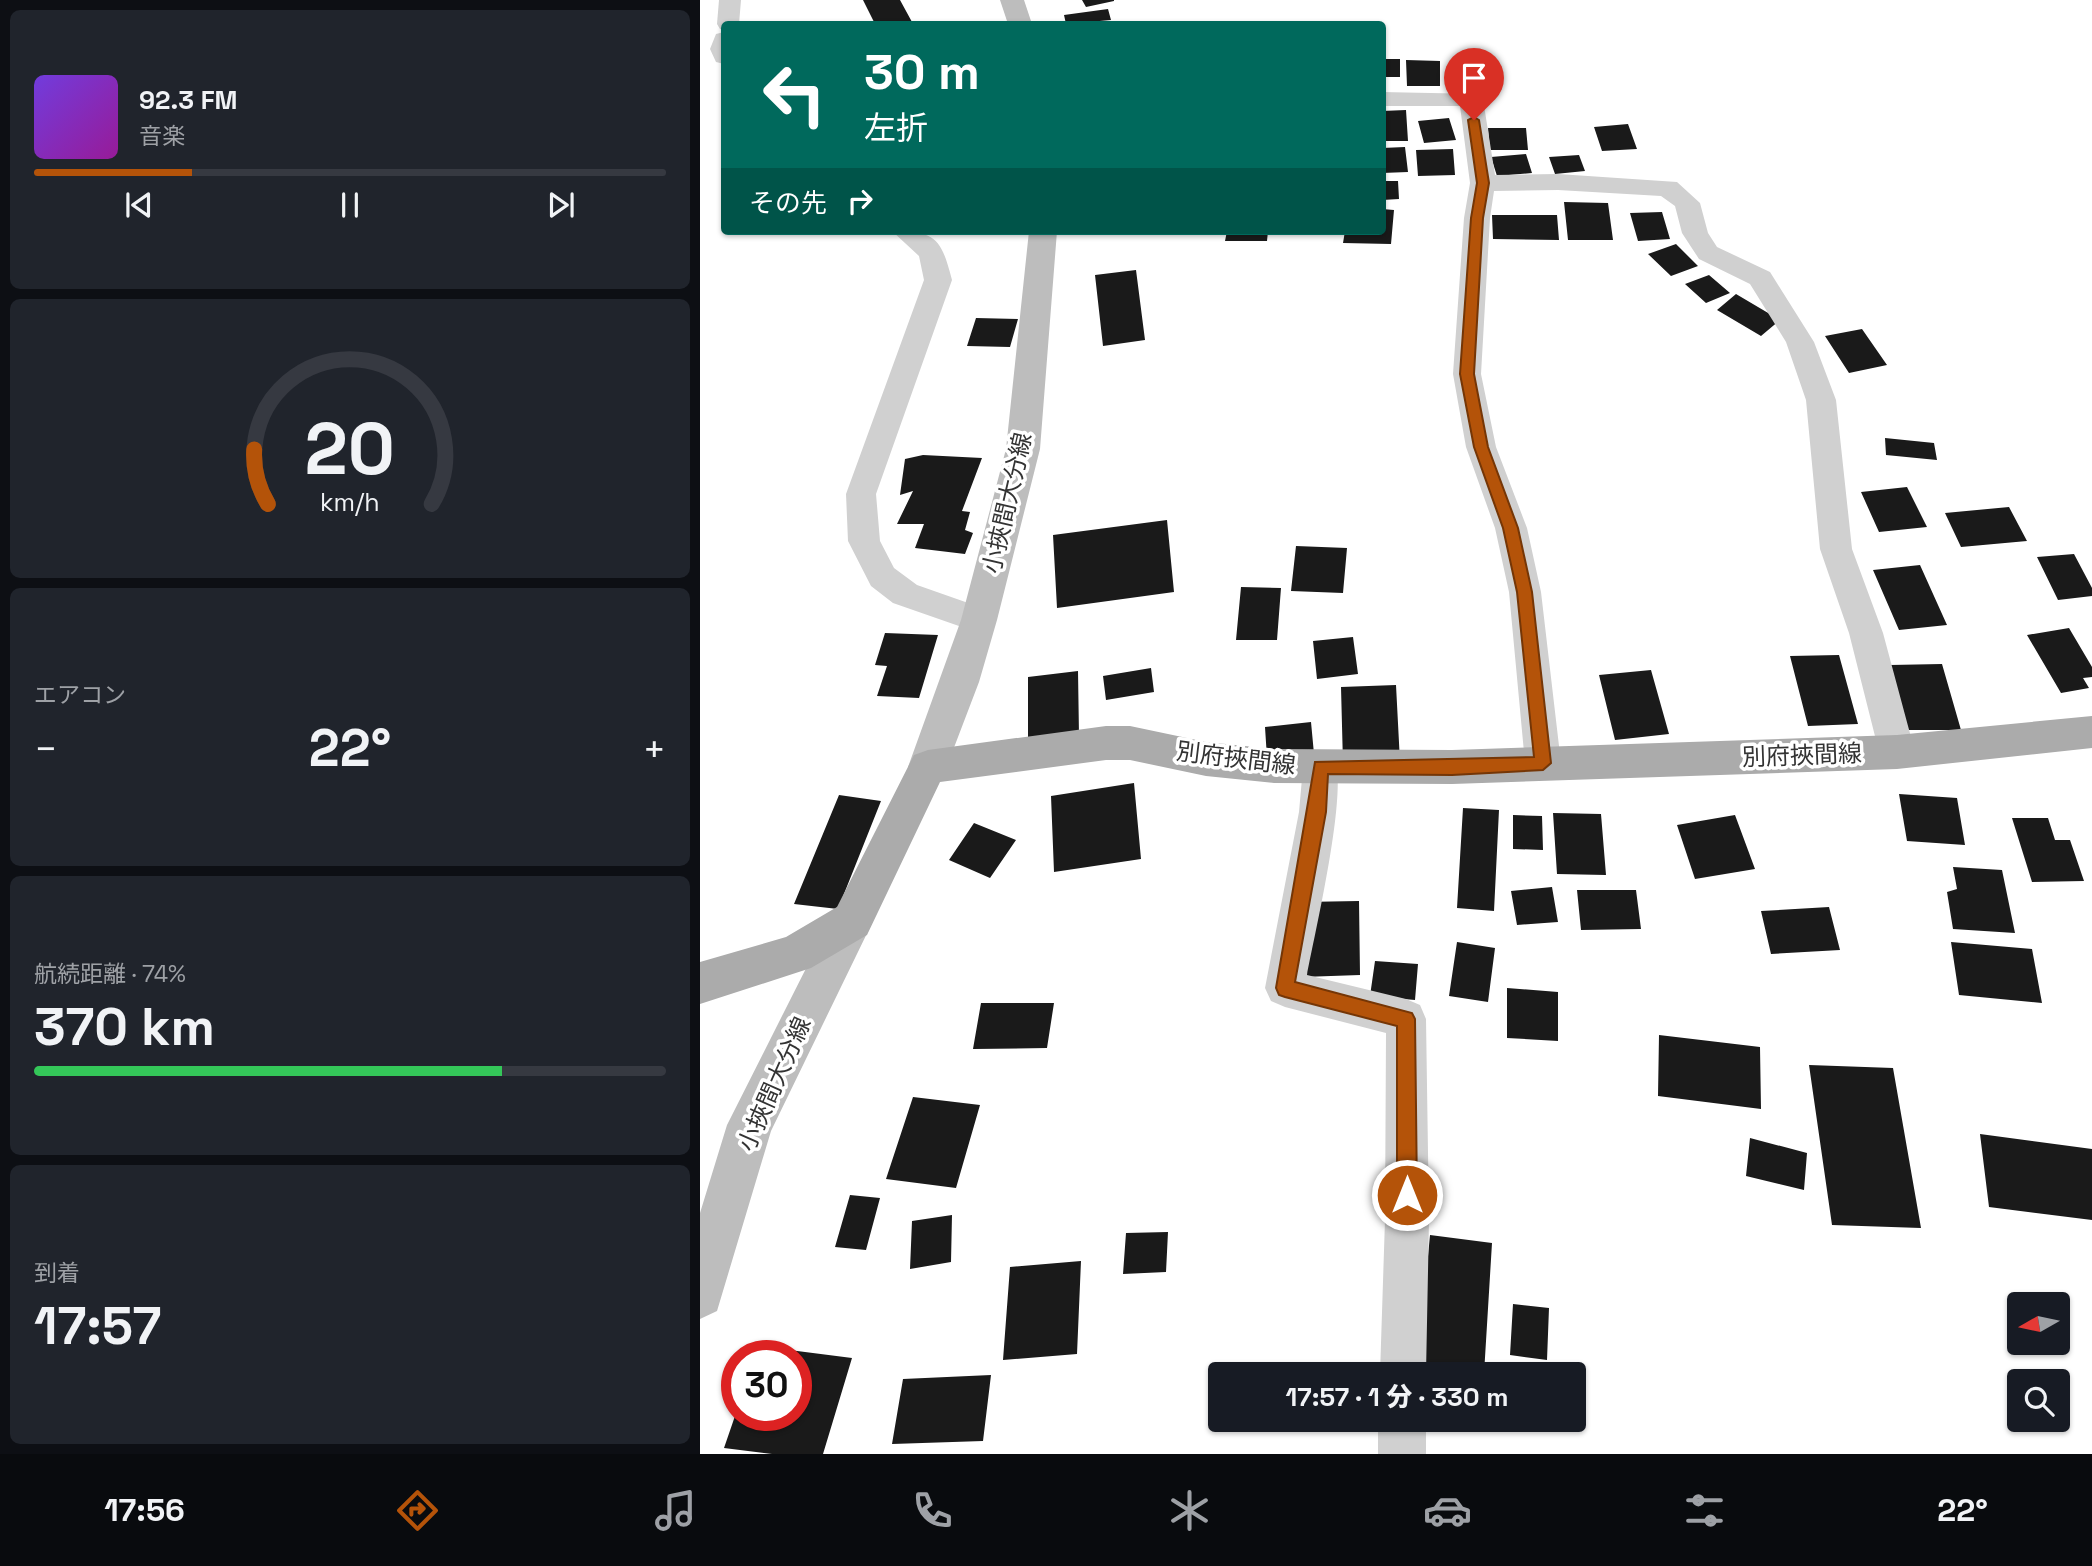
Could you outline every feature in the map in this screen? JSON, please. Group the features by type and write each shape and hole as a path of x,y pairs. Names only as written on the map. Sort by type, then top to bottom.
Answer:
{"main road":[{"path":"1012,0 1019,21"},
{"name":"小挾間大分線","path":"928,766 979,620 1023,449 1043,235"},
{"name":"別府挾間線","path":"928,766 1088,745 1130,743 1206,759 1321,767 1452,768 1897,752 2092,732"},
{"path":"700,983 796,954 852,921 928,766"},
{"name":"小挾間大分線","path":"700,1294 750,1125 852,921"}],"street":[{"path":"728,21 730,0"},
{"path":"1386,99 1471,99 1483,183 1477,218 1467,374 1481,447 1511,528 1525,592 1543,763"},
{"path":"1483,183 1558,182 1668,188 1687,203 1695,233 1708,253 1760,278 1800,342 1821,400 1836,549 1866,633 1897,752"},
{"path":"910,235 931,252 938,279 861,494 864,541 882,577 905,594 979,620"},
{"path":"1321,767 1317,812 1285,988 1406,1019 1404,1362"},
{"path":"1402,1432 1402,1454"}],"building":[{"path":"863,0 900,0 911,21 874,21"},
{"path":"1082,0 1114,0 1114,1 1086,7"},
{"path":"1108,9 1111,20 1065,21 1064,15"},
{"path":"1386,59 1400,59 1400,77 1386,77"},
{"path":"1406,60 1440,61 1440,86 1407,86"},
{"path":"1406,110 1408,141 1386,141 1386,111"},
{"path":"1449,118 1456,140 1424,143 1418,121"},
{"path":"1628,124 1637,149 1602,151 1594,127"},
{"path":"1488,128 1526,128 1528,150 1490,150"},
{"path":"1405,147 1408,172 1386,173 1386,148"},
{"path":"1453,149 1455,175 1418,176 1416,150"},
{"path":"1526,154 1532,173 1497,176 1491,157"},
{"path":"1579,155 1585,171 1555,174 1549,157"},
{"path":"1386,181 1398,181 1399,199 1386,200"},
{"path":"1564,202 1608,203 1613,240 1568,240"},
{"path":"1386,209 1394,210 1391,244 1343,243 1344,235 1386,235"},
{"path":"1662,212 1670,239 1638,241 1630,213"},
{"path":"1492,215 1557,215 1559,240 1493,239"},
{"path":"1226,235 1268,235 1267,241 1225,241"},
{"path":"1676,244 1698,266 1671,276 1648,254"},
{"path":"1136,270 1145,340 1103,346 1095,275"},
{"path":"1709,275 1730,293 1706,303 1685,284"},
{"path":"1736,294 1780,320 1761,336 1717,310"},
{"path":"976,318 1018,319 1010,347 967,346"},
{"path":"1862,329 1887,365 1849,373 1825,336"},
{"path":"1885,438 1934,443 1937,460 1886,455"},
{"path":"923,455 982,458 962,511 970,512 965,530 973,533 965,554 915,548 924,524 897,524 913,491 900,495 905,459"},
{"path":"1907,487 1927,527 1879,532 1861,492"},
{"path":"2009,507 2027,541 1961,547 1945,513"},
{"path":"1167,520 1174,592 1057,608 1053,535"},
{"path":"1296,546 1347,548 1343,593 1291,591"},
{"path":"2074,554 2092,588 2092,596 2058,600 2037,557"},
{"path":"1920,565 1947,625 1899,630 1873,570"},
{"path":"1241,587 1281,588 1277,640 1236,640"},
{"path":"2069,628 2092,667 2092,677 2083,678 2089,688 2061,693 2027,635"},
{"path":"885,633 938,635 919,698 877,696 887,666 875,665"},
{"path":"1353,637 1358,674 1317,679 1313,641"},
{"path":"1839,655 1858,724 1808,726 1790,656"},
{"path":"1942,664 1961,730 1907,730 1890,665"},
{"path":"1151,668 1154,692 1106,700 1103,676"},
{"path":"1651,670 1669,734 1615,740 1599,675"},
{"path":"1078,671 1079,736 1028,743 1028,677"},
{"path":"1396,685 1400,762 1343,764 1341,687"},
{"path":"1311,722 1314,754 1267,758 1265,727"},
{"path":"1134,783 1141,859 1054,872 1051,796"},
{"path":"1899,794 1957,798 1965,845 1907,841"},
{"path":"839,795 881,801 838,909 794,904"},
{"path":"1463,808 1499,810 1494,911 1457,908"},
{"path":"1553,813 1601,814 1606,875 1557,874"},
{"path":"1513,815 1542,816 1543,850 1513,849"},
{"path":"1735,815 1755,869 1695,879 1677,825"},
{"path":"2012,818 2048,818 2055,840 2070,840 2084,881 2032,882"},
{"path":"974,823 1016,840 990,878 949,860"},
{"path":"1953,867 2002,870 2015,933 1953,929 1947,892 1957,889"},
{"path":"1552,887 1558,922 1517,925 1511,891"},
{"path":"1577,890 1636,890 1641,929 1581,930"},
{"path":"1359,901 1360,975 1302,977 1303,902"},
{"path":"1829,907 1840,950 1771,954 1761,911"},
{"path":"1457,942 1495,948 1488,1002 1449,996"},
{"path":"1951,942 2032,949 2042,1003 1959,995"},
{"path":"1375,961 1418,964 1415,1000 1370,996"},
{"path":"1507,988 1558,992 1558,1041 1507,1038"},
{"path":"981,1003 1054,1003 1047,1048 973,1049"},
{"path":"1659,1035 1760,1047 1761,1109 1658,1096"},
{"path":"1809,1065 1893,1068 1921,1228 1832,1225"},
{"path":"913,1097 980,1105 956,1188 886,1179"},
{"path":"1980,1134 2092,1149 2092,1220 1989,1207"},
{"path":"1750,1138 1807,1153 1804,1190 1746,1176"},
{"path":"850,1195 880,1198 866,1250 835,1247"},
{"path":"952,1215 951,1262 910,1269 912,1221"},
{"path":"1168,1232 1166,1272 1123,1274 1126,1233"},
{"path":"1430,1235 1492,1243 1485,1362 1418,1362"},
{"path":"1081,1261 1077,1354 1003,1360 1010,1267"},
{"path":"1513,1304 1549,1308 1547,1360 1510,1355"},
{"path":"812,1353 852,1358 823,1454 772,1454 724,1448 730,1431 812,1431"},
{"path":"991,1375 983,1441 892,1444 903,1379"}],"route":[{"path":"1407,1195 1406,1019 1285,988 1317,812 1321,767 1452,768 1543,763 1525,592 1511,528 1481,447 1467,374 1477,218 1483,183 1474,120"}]}
